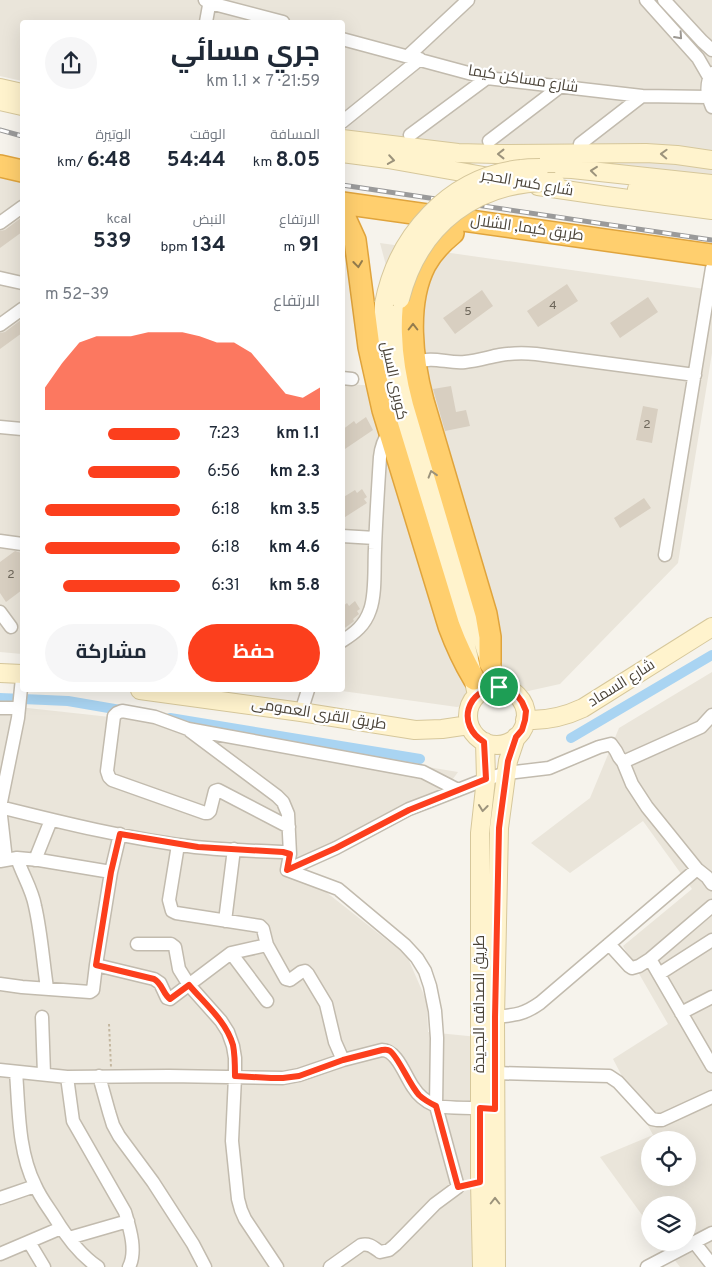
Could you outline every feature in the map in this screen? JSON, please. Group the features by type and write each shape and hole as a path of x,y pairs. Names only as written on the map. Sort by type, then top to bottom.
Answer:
{"highway":[{"path":"0,152 20,156"},
{"path":"0,166 20,171"},
{"name":"طريق كيما, الشلال","path":"345,213 453,233 712,268"},
{"name":"طريق كيما, الشلال","path":"345,213 712,255"},
{"path":"345,217 355,240 371,354 380,396 449,626 475,687"},
{"path":"453,233 430,257 420,276 414,303 413,348 423,401 486,614 490,637 490,662"}],"street":[{"path":"345,119 414,58 468,0"},
{"path":"646,0 711,75 707,87 710,102"},
{"path":"664,0 712,50"},
{"path":"206,20 208,1 276,20"},
{"name":"شارع مساكن كيما","path":"345,42 487,78 710,102"},
{"path":"410,135 487,78"},
{"path":"489,142 561,86"},
{"path":"0,88 20,93"},
{"path":"580,144 642,96"},
{"path":"0,101 20,106"},
{"name":"شارع كسر الحجر","path":"345,139 458,153 646,153 712,160"},
{"name":"شارع كسر الحجر","path":"345,154 388,159 536,186 712,210"},
{"name":"كوبرى السيل","path":"499,687 406,392 398,343 398,314 392,302 391,278 402,253 417,230 435,210 457,193 482,180 508,171 540,168 588,170 712,184"},
{"name":"كوبرى السيل","path":"475,687 451,590 389,380 383,348 383,326 392,302 422,247 439,226 473,200 499,189 526,182 584,183 712,198"},
{"path":"0,223 20,208"},
{"path":"666,555 712,268"},
{"path":"0,278 20,283"},
{"path":"0,325 20,310"},
{"path":"415,363 427,359 463,362 520,353 695,375"},
{"path":"0,427 20,429"},
{"path":"345,639 356,632 364,623 373,601 381,448 384,438 390,430"},
{"path":"345,536 375,538"},
{"path":"0,541 20,544"},
{"path":"0,612 11,627"},
{"name":"شارع السماد","path":"525,720 549,720 583,708 712,627"},
{"path":"0,673 20,677"},
{"path":"475,687 483,690 499,687 508,689 516,694 526,711 522,730 516,737 501,745 493,745 484,742 472,732 469,725 468,709 475,687"},
{"path":"20,692 13,746 0,807 8,860 21,870 35,905 47,988"},
{"name":"طريق القرى العمومى","path":"155,692 415,730 442,730 469,725"},
{"path":"301,712 307,692"},
{"path":"0,708 19,706"},
{"path":"289,827 218,790 214,795 210,811 206,813 112,780 106,771 114,716 122,712 155,717 188,729 423,772 458,790"},
{"path":"624,762 701,727 712,716"},
{"path":"188,729 278,796 283,802 289,827 290,854 287,870"},
{"name":"طريق الصداقه الجديدة","path":"496,1267 488,1234 480,1182 488,1109 495,1073 499,828 508,761 516,737"},
{"name":"طريق الصداقه الجديدة","path":"482,1267 488,1234 488,1109 480,832 486,779 484,742"},
{"path":"287,870 336,848 409,810 486,779 507,773 549,768 599,747 611,744 624,762 632,784 647,807 707,876 609,944 528,1011 516,1015 495,1017"},
{"path":"0,807 51,820 178,845 290,854"},
{"path":"35,860 51,820"},
{"path":"0,984 90,992 93,990 111,872 120,834"},
{"path":"178,845 169,900 172,911 260,926 263,929 267,945 286,979 290,980 305,971 308,974 326,1004 335,1042 343,1060"},
{"path":"226,921 234,850"},
{"path":"8,860 35,860 111,872"},
{"path":"287,870 338,889 406,945 417,958 430,986 435,1011 437,1038 436,1106 458,1187"},
{"path":"609,944 629,966 632,968 639,966 650,959 712,906"},
{"path":"659,974 712,940"},
{"path":"138,944 174,945 176,947 179,968 189,985 221,1021 228,1032 235,1058 232,1141 238,1199 245,1219 277,1267"},
{"path":"96,965 154,979 160,983 167,998 170,999 231,952 267,945"},
{"path":"231,952 268,1001"},
{"path":"650,959 681,1012 709,1053 712,1066"},
{"path":"681,1012 712,997"},
{"path":"42,1017 44,1074"},
{"path":"0,1070 67,1077 235,1076 283,1078 299,1076 343,1060 387,1050 395,1056 418,1094 436,1106 488,1109"},
{"path":"16,1072 22,1142 35,1186 65,1233 79,1251 98,1267"},
{"path":"495,1073 608,1076 618,1082 652,1119 657,1120 662,1120 712,1097"},
{"path":"105,1076 109,1112 113,1125 153,1182 206,1267"},
{"path":"67,1077 73,1121 125,1212 133,1253 128,1267"},
{"path":"330,1267 361,1245 369,1244 380,1252 390,1250 435,1204 458,1187 480,1182"},
{"path":"0,1198 35,1186"},
{"path":"0,1254 28,1242 65,1233 128,1222"},
{"path":"696,1241 712,1233"},
{"path":"28,1242 44,1267"},
{"path":"696,1245 712,1265"},
{"path":"647,1267 677,1251"}],"path":[{"path":"105,1076 109,1024"}],"shaded area":[{"path":"0,0 712,0 712,183 345,134 345,20 20,20 20,81 0,76"},
{"path":"0,174 20,179 20,654 0,652"},
{"path":"380,243 712,290 712,353 678,563 560,684 457,707 345,691 345,384 419,388"},
{"path":"712,672 712,1267 680,1267 668,1251 696,1251 696,1196 641,1196 641,1214 600,1157 641,1140 641,1186 696,1186 696,1131 651,1131 613,1059 668,1024 623,946 692,889 643,821 570,873 531,843 590,798 619,728"},
{"path":"0,705 156,722 458,772 442,794 297,869 407,956 427,1002 428,1032 478,1037 473,1267 0,1267"}],"building":[{"path":"20,219 20,233 0,248 0,231 5,230"},
{"path":"567,284 578,301 538,327 527,311"},
{"path":"482,290 493,306 455,334 443,318"},
{"path":"648,297 658,312 620,338 610,323"},
{"path":"20,321 20,334 0,349 0,333 5,332"},
{"path":"451,386 456,412 466,410 470,426 445,431 433,389"},
{"path":"643,406 658,409 652,443 636,440"},
{"path":"366,417 373,430 345,449 345,428 354,421 356,424"},
{"path":"362,489 367,497 364,499 367,503 345,517 345,496 355,490 357,493"},
{"path":"644,498 651,508 620,528 614,518"},
{"path":"15,551 20,552 20,592 6,602 0,593 0,562"},
{"path":"355,601 360,609 357,611 359,614 353,619 354,621 345,628 345,605 347,603 349,606"}],"waterway":[{"path":"571,738 712,655"},
{"path":"0,698 68,701 126,711"},
{"path":"170,718 420,759"}],"railway":[{"path":"0,130 20,135"},
{"path":"345,185 712,240"}],"route":[{"path":"499,687 508,689 516,694 526,711 522,730 516,737 508,761 499,828 495,1109 480,1108 480,1182 458,1187 436,1106 418,1094 390,1051 382,1050 343,1060 299,1076 271,1078 235,1076 235,1058 228,1032 221,1021 189,985 168,999 157,980 96,965 111,872 120,834 178,845 283,852 290,854 287,870 336,848 409,810 486,779 484,742 472,732 469,725 468,709 472,701 483,690 499,687"}]}
